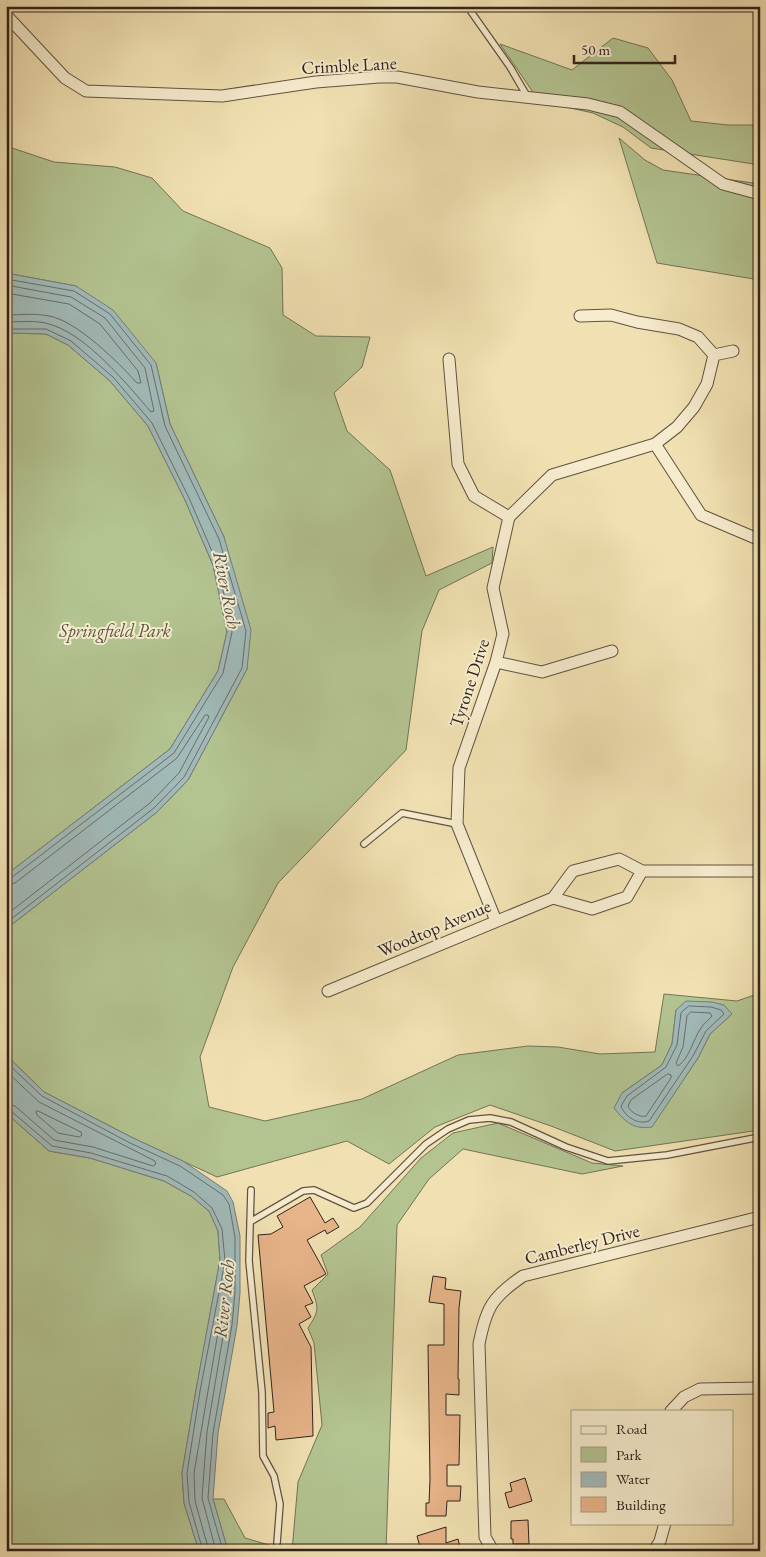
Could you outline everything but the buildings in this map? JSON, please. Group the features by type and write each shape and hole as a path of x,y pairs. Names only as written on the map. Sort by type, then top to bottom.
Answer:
{"street":[{"name":"Crimble Lane","path":"6,15 65,78 86,91 222,96 316,82 397,77 478,92 588,104 620,112 723,184 760,194"},
{"path":"580,316 612,315 637,322 679,329 698,337 714,355"},
{"path":"714,355 733,351"},
{"path":"450,359 458,464 474,496 509,517 552,475 655,444 677,427 694,407 707,384 714,355"},
{"path":"655,444 701,515 760,540"},
{"name":"Tyrone Drive","path":"496,921 457,824 459,768 496,662 503,634 493,588 509,517"},
{"path":"496,662 542,672 612,651"},
{"path":"642,871 627,897 592,909 553,898 573,872 619,859 642,871 760,871"},
{"name":"Woodtop Avenue","path":"328,991 553,898"},
{"name":"Camberley Drive","path":"493,1551 485,1537 479,1344 484,1319 493,1301 506,1287 523,1276 760,1217"},
{"path":"672,1410 684,1397 700,1389 760,1388"},
{"path":"654,1551 660,1541 665,1524"}],"lane":[{"path":"468,6 510,67 528,98"},
{"path":"364,844 402,813 457,824"},
{"path":"250,1222 303,1191 314,1190 354,1208 367,1204 426,1144 448,1129 469,1120 490,1118 511,1122 566,1147 608,1161 667,1155 760,1138"},
{"path":"251,1190 249,1261 262,1392 263,1456 274,1476 280,1504 277,1543"}],"green space":[{"path":"613,38 648,48 672,80 691,121 728,125 760,125 760,165 651,148 623,127 593,113 539,101 500,44 572,70"},
{"path":"619,138 645,160 663,170 760,184 760,280 657,263"},
{"path":"6,146 54,162 115,167 152,178 183,211 270,248 282,268 283,315 316,336 370,337 362,367 334,393 347,431 390,470 426,576 493,547 492,563 439,590 422,631 406,750 278,883 233,967 200,1057 209,1107 265,1121 362,1099 458,1055 528,1046 558,1047 600,1054 655,1052 664,994 737,1001 760,993 760,1130 615,1151 490,1105 435,1127 389,1164 347,1141 217,1177 133,1138 44,1092 6,1055 6,929 157,812 188,780 247,669 224,537 170,424 156,363 76,286 6,273","holes":["676,1010 732,1014 710,1034 698,1058 652,1126 622,1093 662,1065 672,1044"]},
{"name":"Springfield Park","path":"6,333 46,334 68,345 110,381 148,426 185,500 213,565 227,632 218,671 170,749 6,875"},
{"path":"6,1113 49,1151 90,1158 164,1181 191,1196 209,1211 218,1231 220,1260 182,1473 184,1503 199,1551 6,1551"},
{"path":"498,1123 592,1163 623,1166 582,1174 463,1149 429,1179 397,1225 386,1551 292,1551 298,1482 322,1425 314,1343 308,1328 317,1310 312,1290 328,1274 321,1255 360,1227 421,1158 453,1133"},
{"path":"213,1499 224,1499 245,1538 269,1545 269,1551 228,1551"}],"water":[{"name":"River Roch","path":"6,273 76,286 113,310 156,363 170,424 224,537 251,630 247,669 188,780 157,812 6,929 6,875 170,749 218,671 227,632 213,565 185,500 148,426 110,381 68,345 46,334 6,333"},
{"path":"686,1001 712,1002 724,1005 732,1014 710,1034 698,1058 652,1127 646,1128 630,1124 614,1108 622,1093 662,1065 672,1044 676,1010"},
{"name":"River Roch","path":"6,1055 44,1092 133,1138 183,1161 227,1191 233,1202 240,1236 240,1293 237,1326 218,1433 213,1499 228,1551 199,1551 184,1503 182,1473 220,1260 218,1231 209,1211 191,1196 164,1181 90,1158 49,1151 6,1113"}]}
